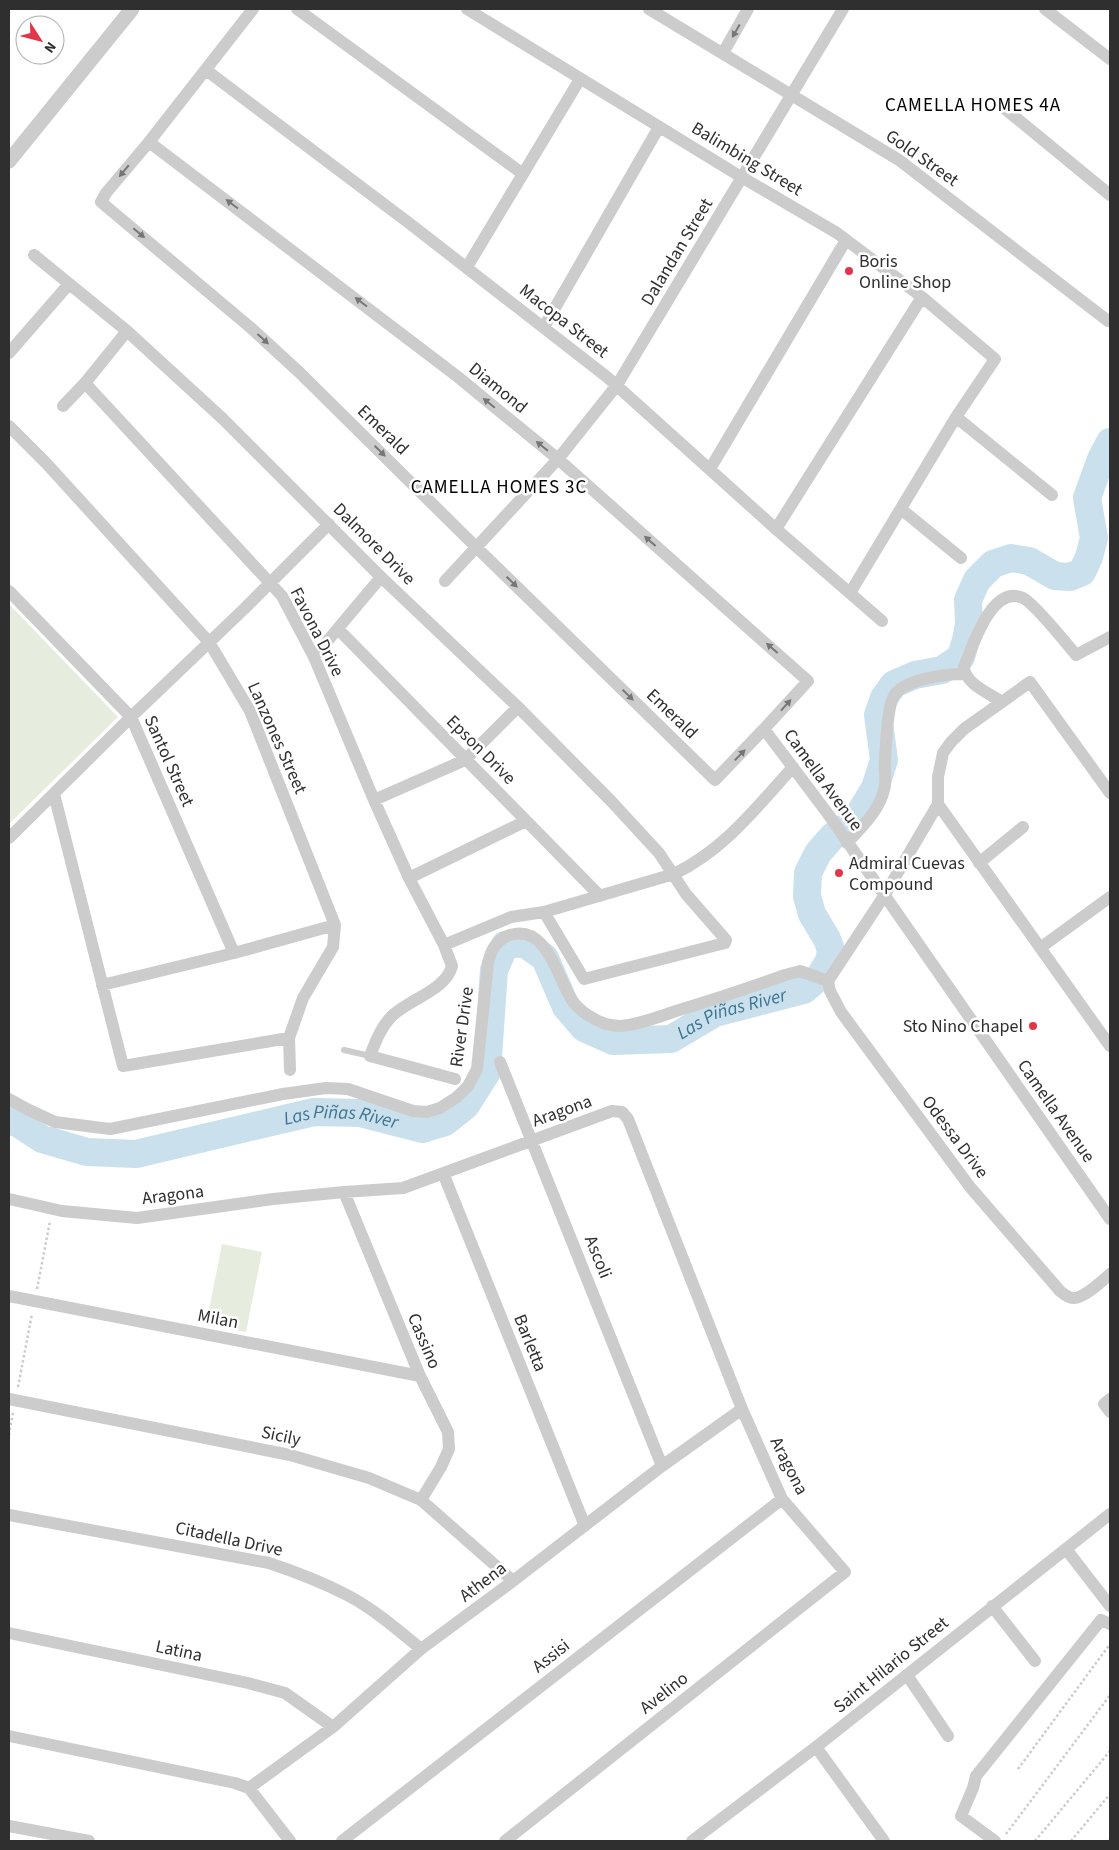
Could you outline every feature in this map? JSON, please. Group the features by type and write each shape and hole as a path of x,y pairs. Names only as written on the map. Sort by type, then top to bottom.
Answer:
{"street":[{"path":"9,161 132,9"},
{"path":"148,142 253,9"},
{"path":"297,9 523,174"},
{"name":"Balimbing Street","path":"467,9 742,178 837,233 922,297 995,359 956,417"},
{"name":"Gold Street","path":"649,9 899,160 1110,321"},
{"path":"723,53 748,9"},
{"name":"Dalandan Street","path":"445,581 558,459 617,385 843,9"},
{"path":"1045,9 1110,59"},
{"name":"Macopa Street","path":"206,70 467,267 617,385 776,530 882,620"},
{"path":"467,267 580,79"},
{"path":"998,103 1110,195"},
{"path":"544,327 660,127"},
{"name":"Emerald","path":"148,142 106,193 102,202 251,328 299,372 715,780 764,729"},
{"name":"Diamond","path":"148,142 458,377 558,459 808,681 764,729"},
{"path":"710,469 846,240"},
{"name":"Dalmore Drive","path":"34,255 126,331 223,419 381,577 518,707 611,801 659,853 686,894 725,938 725,943 584,979 544,912"},
{"path":"9,353 68,284"},
{"path":"776,530 922,297"},
{"path":"63,406 85,383 126,331"},
{"name":"Favona Drive","path":"85,383 282,596 314,657 409,878 444,945 452,966 447,979 390,1017 377,1036 370,1056"},
{"path":"850,593 956,417 1052,495"},
{"name":"Lanzones Street","path":"9,426 46,463 209,642 250,711 335,926"},
{"path":"901,509 961,558"},
{"path":"9,838 329,524"},
{"path":"314,657 381,577"},
{"name":"Santol Street","path":"9,591 131,717 234,953"},
{"path":"1002,702 969,680 964,674 964,667 988,615 999,600 1011,595 1024,599 1035,608 1076,655 1110,637"},
{"name":"Epson Drive","path":"338,629 600,896"},
{"path":"846,841 876,809 885,790 885,762 892,697 900,688 911,684 946,674 964,674"},
{"path":"825,979 884,896 938,804 938,777 943,753 950,742 964,729 1030,682 1110,793"},
{"path":"374,800 465,760 518,707"},
{"name":"Camella Avenue","path":"764,729 828,814 1110,1220"},
{"path":"444,945 511,917 544,912 674,874 690,866 717,848 735,832 792,767"},
{"path":"54,794 123,1066 289,1038"},
{"path":"938,804 1110,1046"},
{"path":"409,878 526,821"},
{"path":"979,863 1023,827"},
{"path":"1040,948 1110,896"},
{"path":"102,985 335,926 333,947 303,998 289,1038 290,1070"},
{"name":"River Drive","path":"9,1099 55,1122 110,1129 283,1094 326,1088 348,1089 412,1111 427,1112 440,1108 457,1097 468,1086 477,1069 488,963 492,949 502,938 515,934 527,935 540,942 551,958 572,1001 580,1009 606,1024 622,1026 660,1017 800,971 825,979"},
{"name":"Odessa Drive","path":"825,979 841,1012 970,1187 1060,1291 1066,1296 1073,1298 1087,1292 1110,1274"},
{"path":"370,1056 456,1079"},
{"name":"Ascoli","path":"500,1062 662,1466"},
{"name":"Aragona","path":"9,1200 52,1208 137,1218 273,1199 403,1188 612,1111 622,1112 628,1119 742,1409 782,1499 845,1572"},
{"name":"Barletta","path":"443,1173 584,1526"},
{"name":"Cassino","path":"344,1192 420,1376 448,1432 449,1449 421,1500"},
{"name":"Milan","path":"9,1296 420,1376"},
{"name":"Sicily","path":"12,1399 290,1455 369,1478 421,1500 513,1581"},
{"name":"Athena","path":"249,1788 333,1727 421,1649 662,1466 742,1409"},
{"name":"Assisi","path":"342,1841 782,1499"},
{"name":"Saint Hilario Street","path":"692,1841 816,1747 1110,1514"},
{"name":"Citadella Drive","path":"9,1515 269,1563 309,1576 349,1596 389,1622 421,1649"},
{"path":"1066,1549 1110,1606"},
{"name":"Avelino","path":"505,1841 845,1572"},
{"path":"992,1606 1035,1661"},
{"path":"995,1841 961,1816 976,1776 1101,1620 1110,1624"},
{"name":"Latina","path":"9,1633 248,1683 285,1693 333,1727"},
{"path":"906,1675 948,1736"},
{"path":"9,1736 235,1782 249,1788 290,1841"},
{"path":"816,1747 884,1841"},
{"path":"9,1826 89,1841"}],"lane":[{"path":"344,1050 370,1056"}],"path":[{"path":"9,1435 12,1399 52,1208"},
{"path":"1018,1769 1110,1644"},
{"path":"1001,1841 1110,1695"},
{"path":"1036,1841 1110,1751"},
{"path":"1071,1841 1110,1794"}],"shaded area":[{"path":"9,604 118,717 9,824"},
{"path":"222,1244 262,1252 246,1332 206,1325"}],"waterway":[{"name":"Las Piñas River","path":"9,1120 19,1124 42,1139 87,1152 136,1154 314,1112 360,1113 422,1129 445,1122 466,1105 487,1072 494,970 505,945 524,943 545,958 566,1007 584,1028 613,1041 671,1039 715,1013 804,990 820,976 829,961 831,950 827,939 812,914 807,896 808,873 818,853 833,836 855,821 875,788 884,760 878,715 884,698 894,684 915,675 942,670 961,657 969,624 968,600 977,580 993,564 1011,558 1029,561 1055,576 1070,577 1082,572 1089,557 1094,538 1087,498 1101,459 1110,442"}],"place":[{"name":"Boris Online Shop","path":"849,271"},
{"name":"Admiral Cuevas Compound","path":"839,873"},
{"name":"Sto Nino Chapel","path":"1033,1026"}],"district":[{"name":"CAMELLA HOMES 4A","path":"973,105"},
{"name":"CAMELLA HOMES 3C","path":"499,487"}]}
